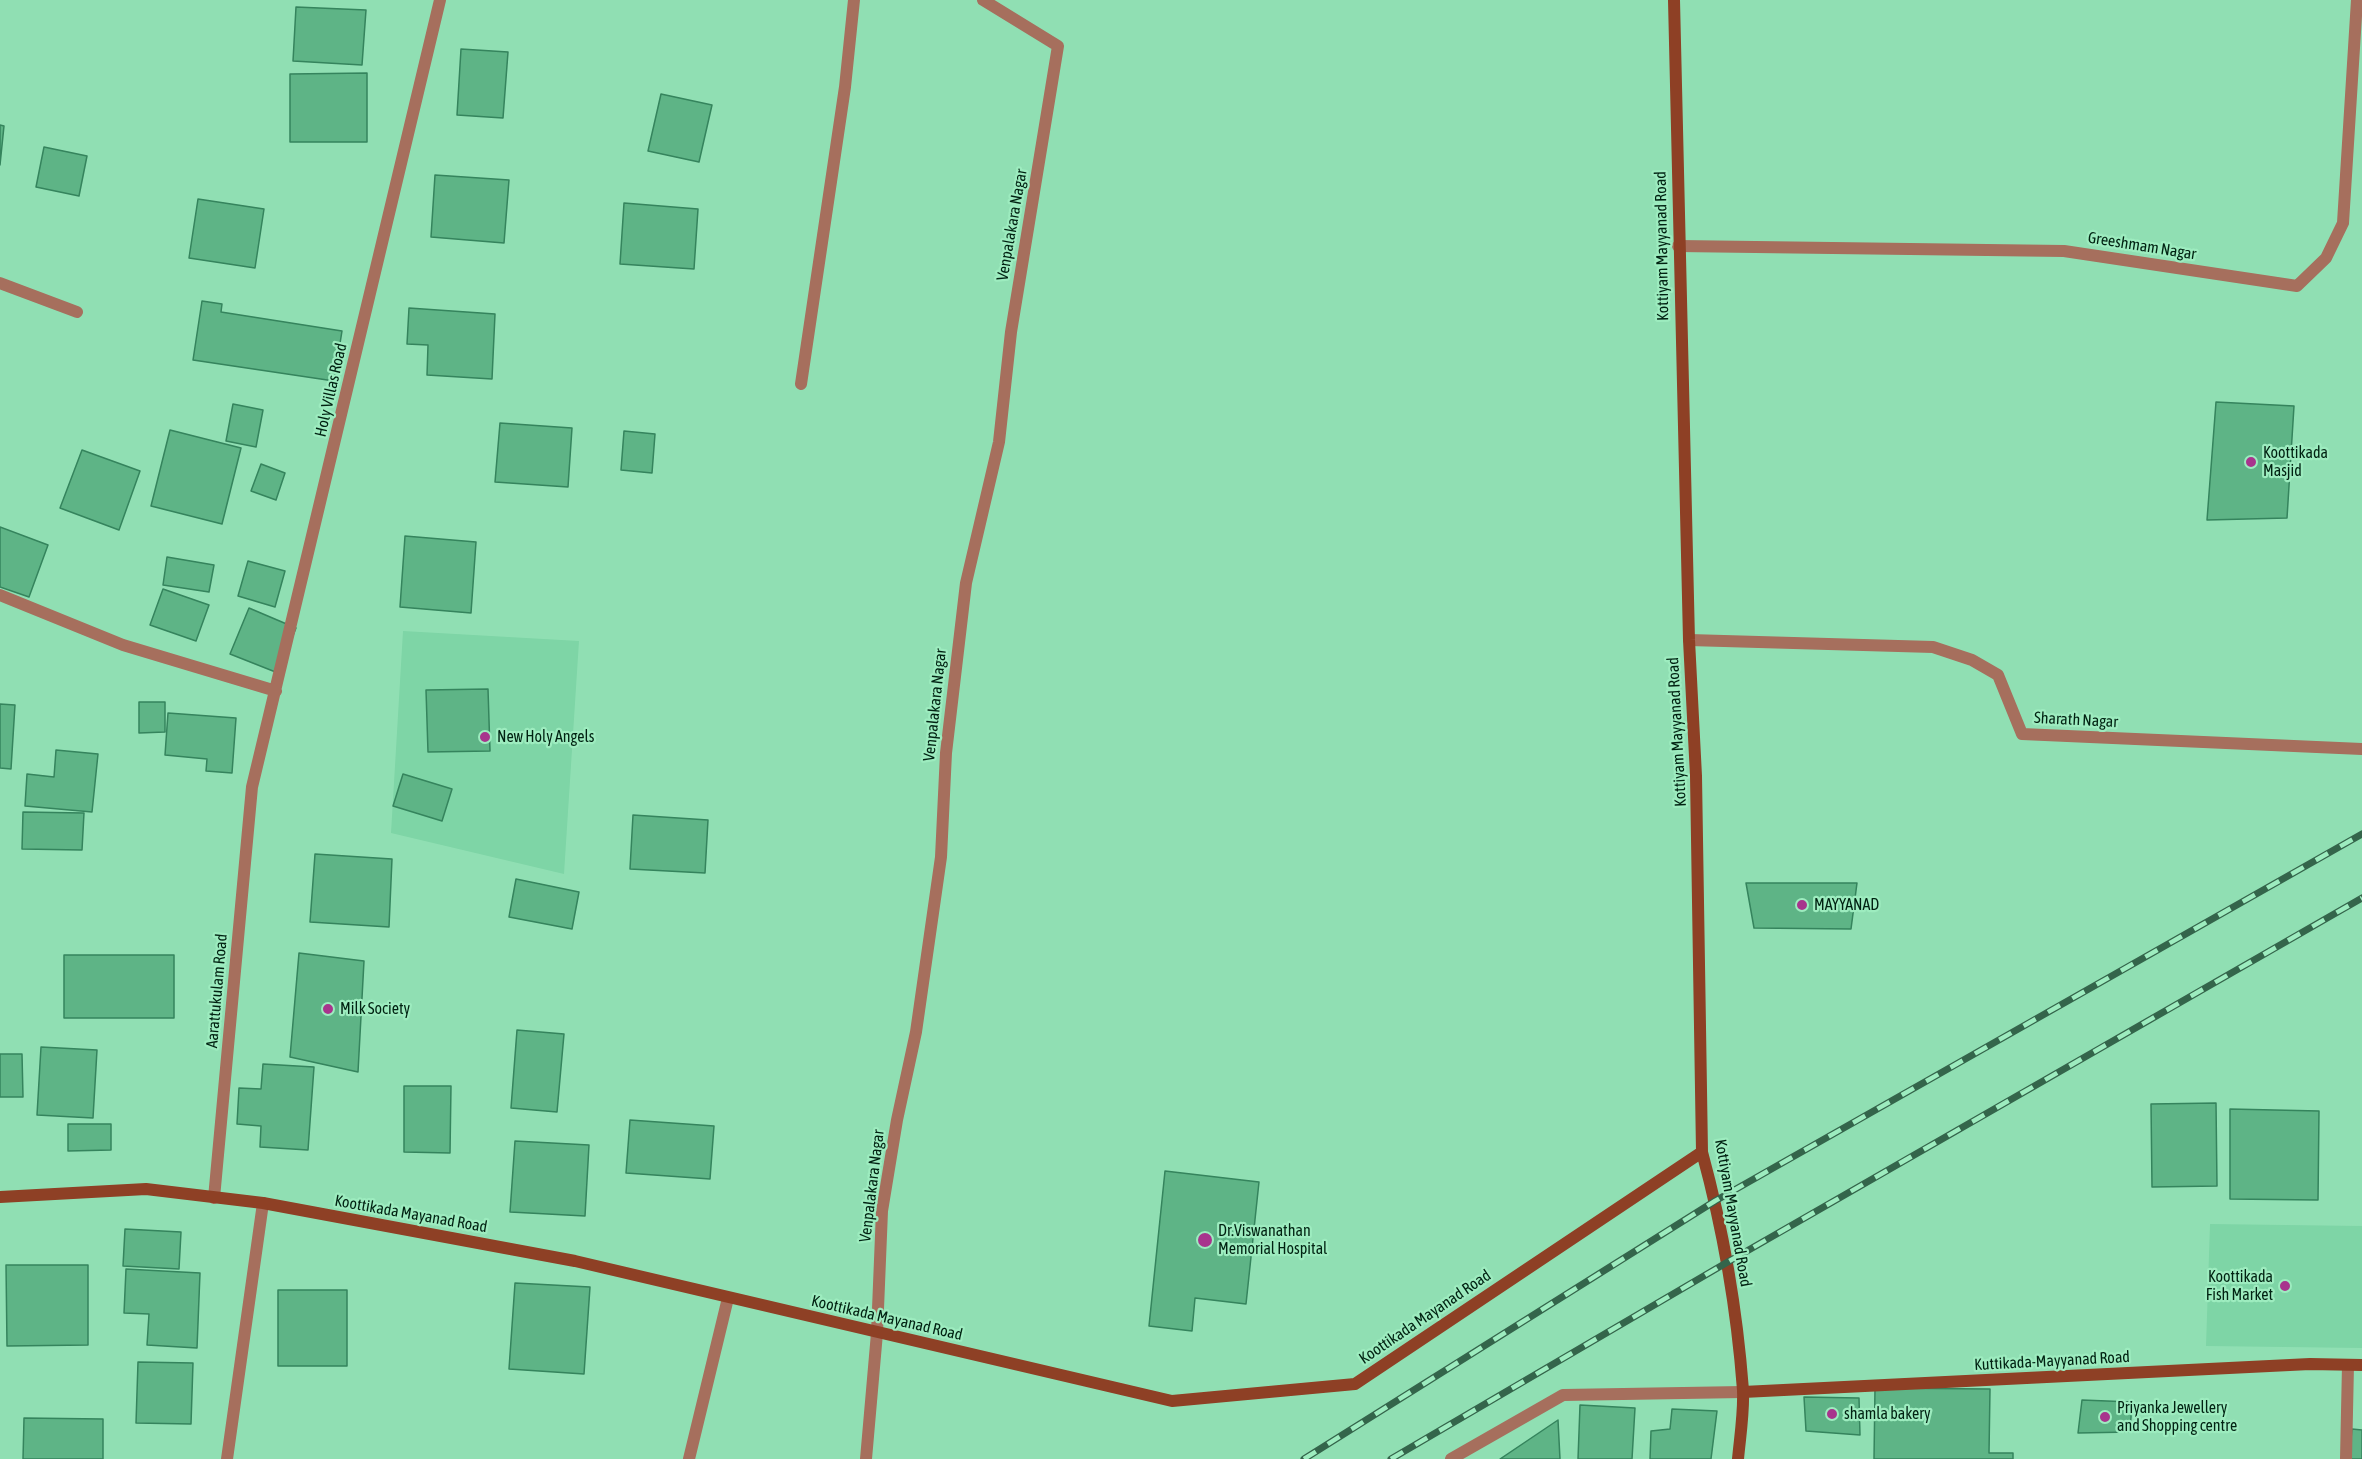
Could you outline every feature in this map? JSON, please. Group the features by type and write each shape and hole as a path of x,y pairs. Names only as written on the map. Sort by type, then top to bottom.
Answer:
{"main road":[{"name":"Kottiyam Mayyanad Road","path":"1674,0 1689,640 1696,776 1702,1152 1715,1201 1726,1263 1743,1392 1738,1459"},
{"name":"Koottikada Mayanad Road","path":"0,1197 146,1189 263,1203 575,1261 877,1334 1172,1401 1355,1384 1702,1152"},
{"name":"Kuttikada-Mayyanad Road","path":"1743,1392 2298,1365 2362,1365"}],"street":[{"name":"Holy Villas Road","path":"252,787 440,0"},
{"path":"801,384 845,87 854,0"},
{"name":"Venpalakara Nagar","path":"866,1459 877,1334 882,1211 897,1120 916,1032 941,857 946,753 966,583 999,442 1011,332 1058,46 983,0"},
{"name":"Greeshmam Nagar","path":"1678,246 2064,251 2296,286 2326,258 2343,224 2357,0"},
{"path":"0,283 77,312"},
{"path":"0,595 123,645 276,691"},
{"name":"Sharath Nagar","path":"1689,640 1933,647 1972,660 1998,675 2022,734 2362,749"},
{"name":"Aarattukulam Road","path":"214,1198 252,787"},
{"path":"228,1459 263,1203"},
{"path":"689,1459 728,1298"},
{"path":"2346,1459 2348,1365"},
{"path":"1451,1459 1563,1395 1743,1392"}],"shaded area":[{"name":"New Holy Angels","path":"403,631 579,641 564,874 391,833"},
{"name":"Koottikada Fish Market","path":"2210,1224 2362,1226 2362,1348 2206,1346"}],"building":[{"path":"296,7 366,10 362,65 293,61"},
{"path":"461,49 508,52 503,118 457,115"},
{"path":"367,73 367,142 290,142 290,74"},
{"path":"661,94 712,105 699,162 648,151"},
{"path":"0,125 4,126 0,165"},
{"path":"44,147 87,156 79,196 36,187"},
{"path":"435,175 509,180 504,243 431,237"},
{"path":"198,199 264,209 255,268 189,258"},
{"path":"624,203 698,209 694,269 620,264"},
{"path":"202,301 222,304 221,312 342,331 334,381 193,360"},
{"path":"409,308 495,314 492,379 427,375 428,345 407,344"},
{"name":"Koottikada Masjid","path":"2216,402 2294,406 2287,518 2207,520"},
{"path":"233,404 263,410 256,447 226,441"},
{"path":"500,423 572,428 568,487 495,482"},
{"path":"170,430 241,448 222,524 151,506"},
{"path":"624,431 655,434 652,473 621,470"},
{"path":"82,450 140,471 119,530 60,508"},
{"path":"261,464 285,473 276,500 251,491"},
{"path":"0,527 48,545 29,597 0,587"},
{"path":"405,536 476,542 471,613 400,607"},
{"path":"167,557 214,565 209,592 163,585"},
{"path":"248,561 285,571 275,607 238,596"},
{"path":"163,589 209,605 196,641 150,625"},
{"path":"249,608 296,628 278,673 230,654"},
{"path":"488,689 490,751 428,752 426,690"},
{"path":"139,702 165,702 165,732 139,733"},
{"path":"0,704 15,705 11,769 0,768"},
{"path":"168,713 236,718 232,773 206,771 207,759 165,755"},
{"path":"56,750 98,754 92,812 25,806 27,774 54,777"},
{"path":"403,774 452,789 442,821 393,806"},
{"path":"23,812 84,813 82,850 22,849"},
{"path":"633,815 708,820 705,873 630,869"},
{"path":"315,854 392,859 389,927 310,922"},
{"path":"516,879 579,892 572,929 509,917"},
{"name":"MAYYANAD","path":"1746,883 1857,883 1851,929 1754,928"},
{"name":"Milk Society","path":"299,953 364,961 358,1072 290,1057"},
{"path":"64,955 174,955 174,1018 64,1018"},
{"path":"517,1030 564,1034 557,1112 511,1108"},
{"path":"41,1047 97,1050 93,1118 37,1115"},
{"path":"0,1054 22,1054 23,1097 0,1097"},
{"path":"263,1064 314,1067 308,1150 260,1147 261,1126 237,1124 239,1088 261,1089"},
{"path":"404,1086 451,1086 450,1153 404,1152"},
{"path":"2216,1103 2217,1186 2152,1187 2151,1104"},
{"path":"2230,1109 2319,1111 2318,1200 2230,1199"},
{"path":"630,1120 714,1126 710,1179 626,1173"},
{"path":"68,1124 111,1124 111,1150 68,1151"},
{"path":"515,1141 589,1145 585,1216 510,1212"},
{"name":"Dr.Viswanathan Memorial Hospital","path":"1165,1171 1259,1182 1246,1304 1195,1298 1192,1331 1149,1326"},
{"path":"125,1229 181,1232 179,1269 123,1266"},
{"path":"6,1265 88,1265 88,1345 7,1346"},
{"path":"126,1269 200,1273 197,1348 147,1345 149,1314 124,1313"},
{"path":"515,1283 590,1287 584,1374 509,1369"},
{"path":"278,1290 347,1290 347,1366 278,1366"},
{"path":"138,1362 193,1363 191,1424 136,1423"},
{"path":"1875,1388 1990,1389 1989,1453 2013,1453 2013,1459 1874,1459"},
{"name":"shamla bakery","path":"1804,1397 1859,1398 1860,1435 1806,1431"},
{"name":"Priyanka Jewellery and Shopping centre","path":"2082,1400 2132,1402 2130,1432 2078,1433"},
{"path":"1580,1405 1635,1408 1632,1459 1578,1459"},
{"path":"1672,1409 1717,1411 1711,1459 1650,1459 1651,1431 1670,1429"},
{"path":"24,1418 103,1419 103,1459 23,1459"},
{"path":"1558,1420 1560,1459 1500,1459"},
{"path":"2352,1429 2362,1430 2362,1459 2349,1459"}],"railway":[{"path":"1304,1459 1715,1201 2362,834"},
{"path":"1391,1459 1726,1263 2362,898"}],"place":[{"name":"Koottikada Masjid","path":"2251,462"},
{"name":"New Holy Angels","path":"485,737"},
{"name":"MAYYANAD","path":"1802,905"},
{"name":"Milk Society","path":"328,1009"},
{"name":"Dr.Viswanathan Memorial Hospital","path":"1205,1240"},
{"name":"Koottikada Fish Market","path":"2285,1286"},
{"name":"shamla bakery","path":"1832,1414"},
{"name":"Priyanka Jewellery and Shopping centre","path":"2105,1417"}]}
